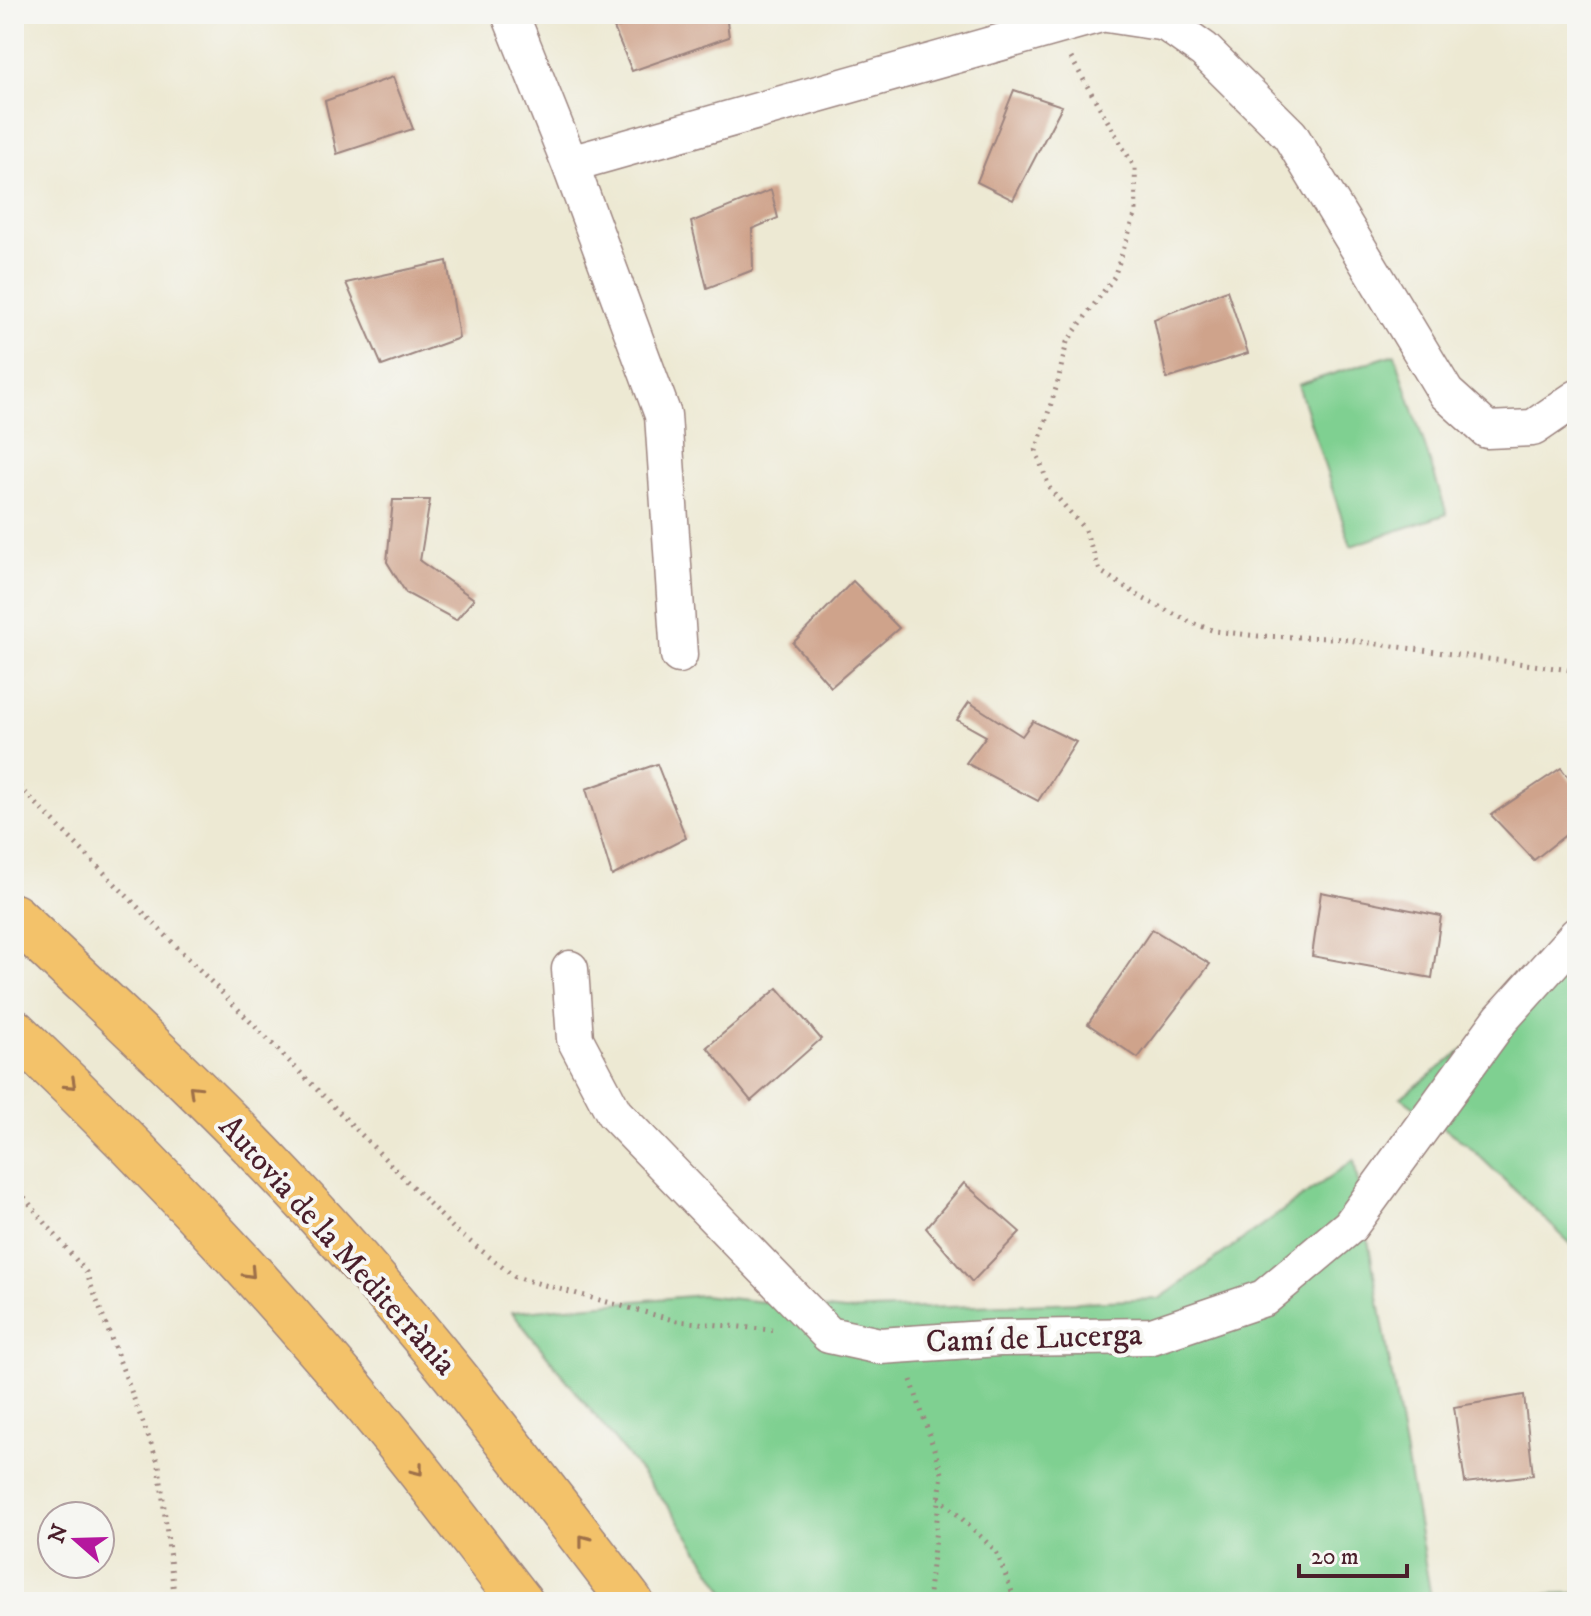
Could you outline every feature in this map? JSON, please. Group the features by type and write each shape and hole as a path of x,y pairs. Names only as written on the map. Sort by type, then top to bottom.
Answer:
{"highway":[{"name":"Autovia de la Mediterrània","path":"14,916 280,1175 380,1286 518,1454 631,1602"},
{"path":"14,1031 83,1095 270,1294 391,1435 521,1602"}],"street":[{"path":"510,14 570,164 663,415 679,655"},
{"path":"570,164 1104,14 1166,23 1204,50 1290,135 1446,393 1487,430 1533,428 1577,398"},
{"name":"Camí de Lucerga","path":"829,1335 880,1346 999,1338 1152,1336 1264,1298 1350,1226 1501,1019 1577,935"},
{"path":"570,969 575,1039 614,1113 829,1335"}],"path":[{"path":"1057,26 1065,48 1135,168 1136,212 1114,277 1067,342 1036,451 1050,489 1085,530 1100,571 1144,599 1215,631 1258,636 1333,638 1577,671"},
{"path":"14,781 454,1229 515,1277 677,1321 829,1335"},
{"path":"14,1185 86,1272 159,1465 175,1602"},
{"path":"899,1345 942,1473 928,1602"},
{"path":"939,1497 996,1551 1016,1602"}],"green space":[{"path":"1395,354 1447,514 1351,546 1298,385"},
{"path":"1577,965 1577,1250 1469,1146 1401,1097"},
{"path":"1354,1160 1431,1597 1577,1593 1577,1602 732,1602 675,1515 512,1312 702,1295 845,1311 1159,1299"}],"building":[{"path":"664,14 726,14 729,37 632,71 614,28"},
{"path":"393,77 413,129 337,154 325,101"},
{"path":"1014,90 1062,106 1013,200 977,182"},
{"path":"771,190 778,218 752,229 753,270 707,288 691,222"},
{"path":"447,261 459,338 382,366 346,283"},
{"path":"1227,290 1248,353 1167,379 1154,319"},
{"path":"393,500 430,500 420,561 474,599 456,620 406,593 387,562"},
{"path":"853,581 899,628 831,687 793,643"},
{"path":"969,702 1022,736 1033,721 1076,742 1038,801 966,763 986,736 957,720"},
{"path":"657,764 686,838 612,876 586,789"},
{"path":"1561,768 1577,789 1577,826 1534,860 1491,815"},
{"path":"1321,892 1441,916 1432,978 1312,956"},
{"path":"1152,929 1210,964 1138,1058 1088,1024"},
{"path":"778,988 821,1039 751,1101 707,1047"},
{"path":"964,1183 1020,1232 972,1282 926,1228"},
{"path":"1524,1395 1533,1475 1465,1483 1454,1407"}]}
